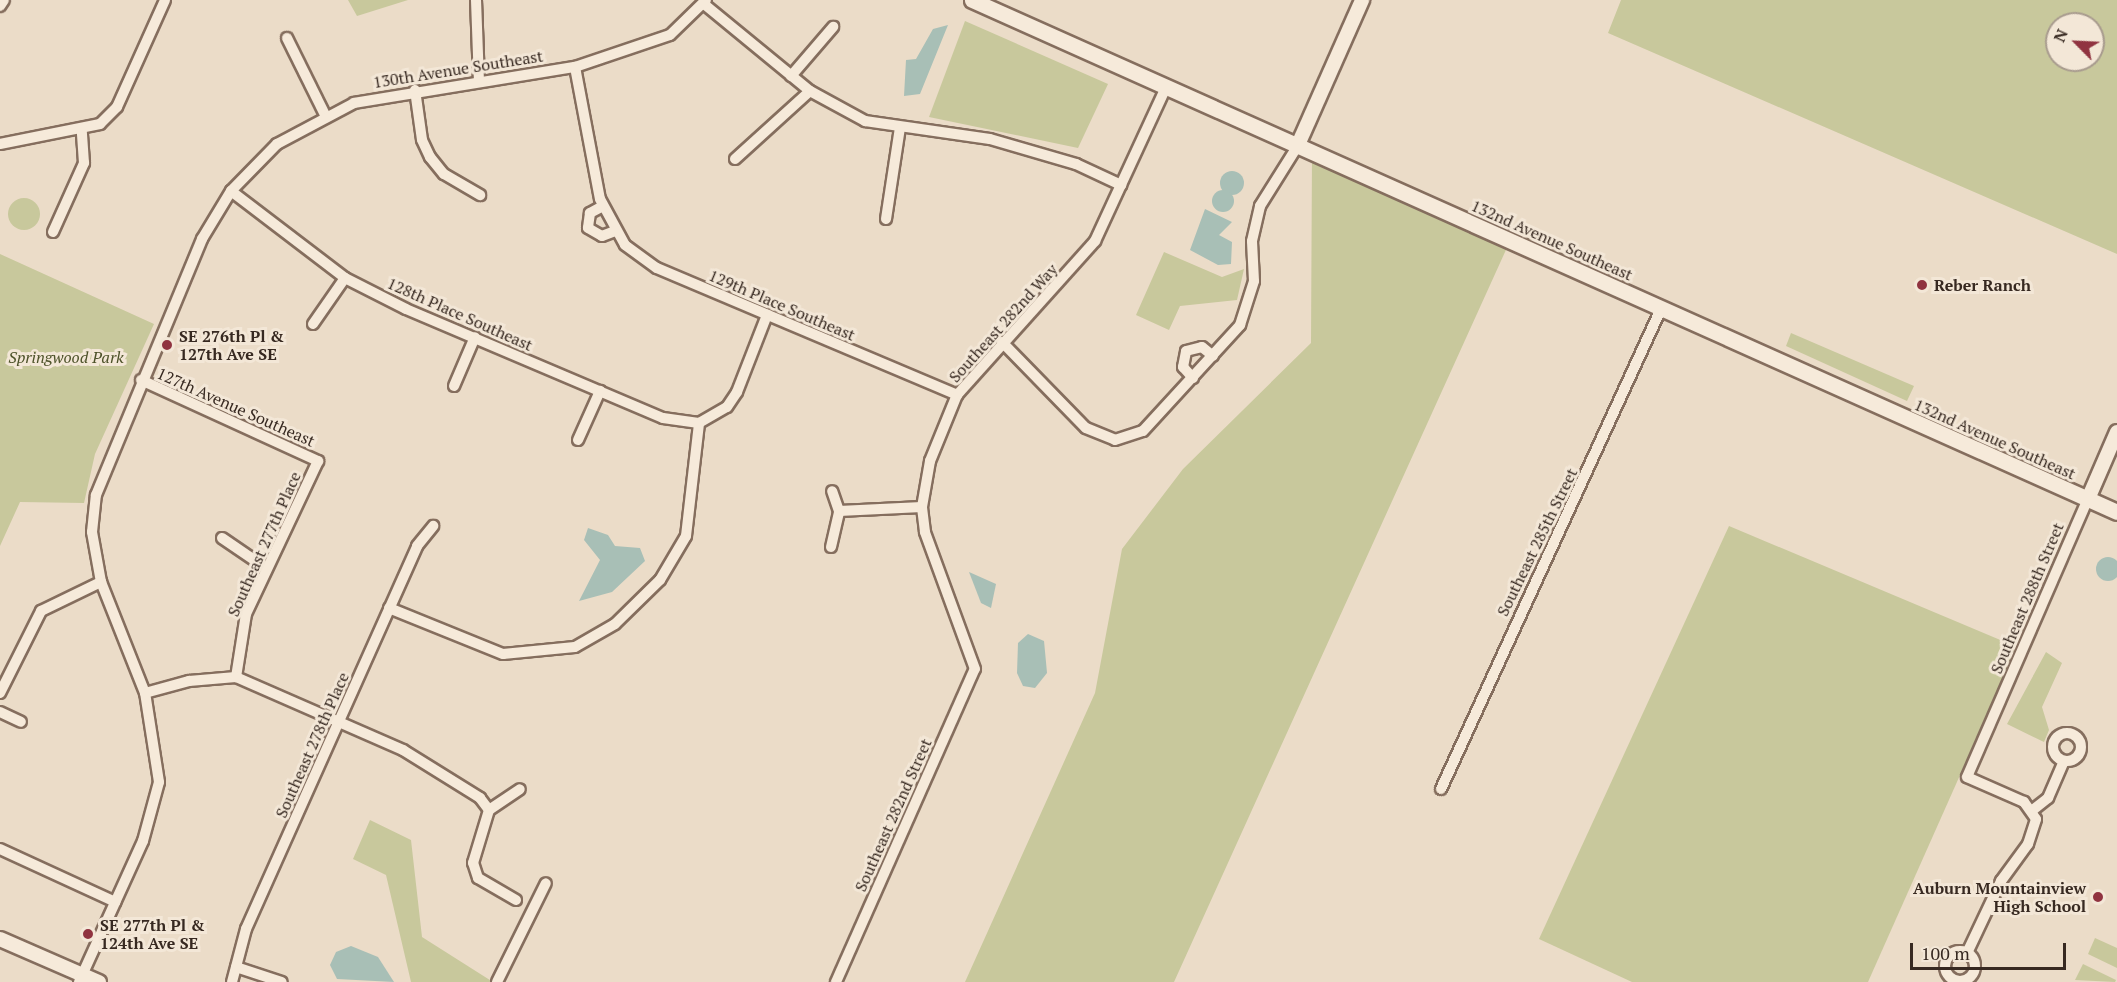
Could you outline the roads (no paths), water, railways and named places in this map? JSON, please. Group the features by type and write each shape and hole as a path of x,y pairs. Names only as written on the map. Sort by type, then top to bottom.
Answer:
{"main road":[{"name":"132nd Avenue Southeast","path":"972,0 2117,512"}],"street":[{"path":"0,6 4,0"},
{"path":"0,144 82,132 100,124 117,107 165,0"},
{"path":"476,0 479,80"},
{"path":"1002,342 1086,428 1115,440 1131,438 1193,378 1213,356 1246,312 1254,281 1252,241 1260,206 1297,147 1362,0"},
{"path":"705,2 810,91 865,121 900,128 990,139 1076,165 1122,185"},
{"name":"130th Avenue Southeast","path":"145,693 101,582 92,532 96,495 141,380 202,239 231,191 277,144 325,115 376,95 575,67 655,42 705,2"},
{"path":"791,76 833,27"},
{"path":"287,38 325,115"},
{"path":"575,67 603,206 612,227 596,235 588,228 590,213 603,206"},
{"name":"Southeast 282nd Way","path":"975,659 930,552 922,507 930,461 957,395 1002,342 1089,249 1122,185 1166,87"},
{"path":"415,90 422,140 430,157 444,174 480,195"},
{"path":"735,159 810,91"},
{"path":"886,219 900,128"},
{"path":"53,232 84,163 82,132"},
{"name":"128th Place Southeast","path":"231,191 345,278 663,418 699,423"},
{"name":"129th Place Southeast","path":"612,227 657,268 957,395"},
{"path":"313,324 345,278"},
{"name":"Southeast 285th Street","path":"1441,789 1661,309"},
{"path":"389,608 487,651 525,655 575,646 642,602 686,536 699,423 727,407 737,392 767,315"},
{"path":"454,386 475,337"},
{"path":"1193,378 1183,367 1186,351 1202,347 1213,356"},
{"name":"127th Avenue Southeast","path":"141,380 318,461"},
{"path":"578,440 600,391"},
{"name":"Southeast 288th Street","path":"2034,809 1967,777 2117,432"},
{"name":"Southeast 277th Place","path":"236,677 239,639 266,568 318,461"},
{"path":"831,547 838,511 832,491"},
{"path":"838,511 922,507"},
{"name":"Southeast 278th Place","path":"232,982 246,929 417,546 433,526"},
{"path":"222,538 266,568"},
{"path":"0,693 41,611 101,582"},
{"name":"Southeast 282nd Street","path":"836,982 970,686 975,659"},
{"path":"81,978 154,811 159,782 145,693 189,681 236,677 403,750 480,798 489,810"},
{"path":"0,712 21,722"},
{"path":"1967,953 1947,959 1950,980 1963,981 1973,972 1967,953 2001,881 2028,844 2034,809 2048,798 2064,761"},
{"path":"516,900 473,872 489,810 520,789"},
{"path":"0,849 115,902"},
{"path":"496,982 546,883"},
{"path":"0,939 81,978 99,982"},
{"path":"236,967 282,982"}],"place":[{"name":"Reber Ranch","path":"1922,285"},
{"name":"SE 276th Pl & 127th Ave SE","path":"167,345"},
{"name":"Auburn Mountainview High School","path":"2098,897"},
{"name":"SE 277th Pl & 124th Ave SE","path":"88,934"}],"park label":[{"name":"Springwood Park","path":"66,357"}]}
